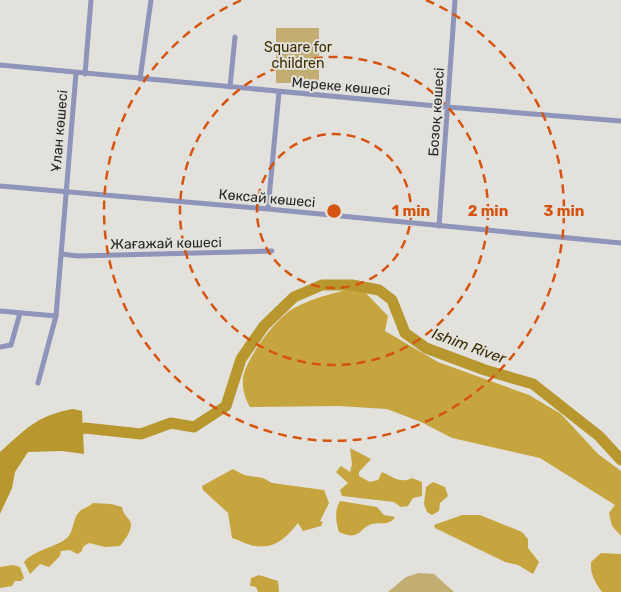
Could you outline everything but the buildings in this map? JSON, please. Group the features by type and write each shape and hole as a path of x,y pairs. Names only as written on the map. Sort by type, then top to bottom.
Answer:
{"street":[{"path":"85,74 91,0"},
{"path":"140,79 151,0"},
{"name":"Бозоқ көшесі","path":"439,226 455,0"},
{"path":"230,87 235,37"},
{"name":"Мереке көшесі","path":"0,65 279,92 621,121"},
{"name":"Ұлан көшесі","path":"65,192 76,73"},
{"path":"268,209 279,92"},
{"name":"Көксай көшесі","path":"0,186 268,209 621,243"},
{"path":"38,383 56,316 65,192"},
{"name":"Жағажай көшесі","path":"62,254 78,256 272,251"},
{"path":"0,311 56,316"},
{"path":"0,347 11,345 20,313"}],"green space":[{"name":"Square for children","path":"276,28 319,28 319,83 276,83"},
{"path":"419,573 434,574 454,592 388,592 406,577"}],"shaded area":[{"path":"360,287 388,316 385,331 438,362 529,395 561,414 598,454 621,471 621,536 612,526 609,513 615,505 540,458 452,438 421,422 387,409 339,406 250,407 245,397 243,386 245,370 263,339 279,320 294,308 310,301"},
{"path":"73,409 82,411 84,454 62,451 28,452 15,472 12,488 0,514 0,452 41,419"},
{"path":"350,448 371,459 359,472 359,476 370,482 378,480 382,472 401,480 412,478 422,482 422,496 413,498 408,506 401,507 394,502 342,496 340,490 348,483 336,472 341,466 350,472 352,464"},
{"path":"233,469 244,475 263,478 272,483 324,490 329,503 320,521 323,522 321,526 303,531 298,523 284,538 268,546 252,545 232,538 228,513 203,490 202,486"},
{"path":"433,482 445,487 448,496 440,503 439,511 432,515 427,512 424,504 426,487"},
{"path":"340,501 377,507 384,515 395,517 388,523 372,524 356,535 346,535 339,532 337,524 336,513"},
{"path":"93,503 122,507 130,521 131,527 120,546 105,547 89,543 77,554 70,550 61,551 60,556 49,567 40,564 30,574 24,562 34,554 68,537 78,514"},
{"path":"462,515 480,515 522,532 528,539 528,548 539,562 533,574 518,565 505,562 435,528 434,525"},
{"path":"601,553 621,554 621,592 602,592 595,581 591,570 591,562"},
{"path":"13,565 20,567 24,578 21,581 15,581 12,586 0,588 0,567"},
{"path":"259,575 278,581 279,592 258,592 256,587 250,586 251,578"}],"waterway":[{"name":"Ishim River","path":"68,433 85,428 141,434 171,423 194,427 226,406 241,359 264,326 294,297 322,285 352,285 379,290 392,300 405,333 426,348 485,370 533,384 599,436 621,460"}]}
